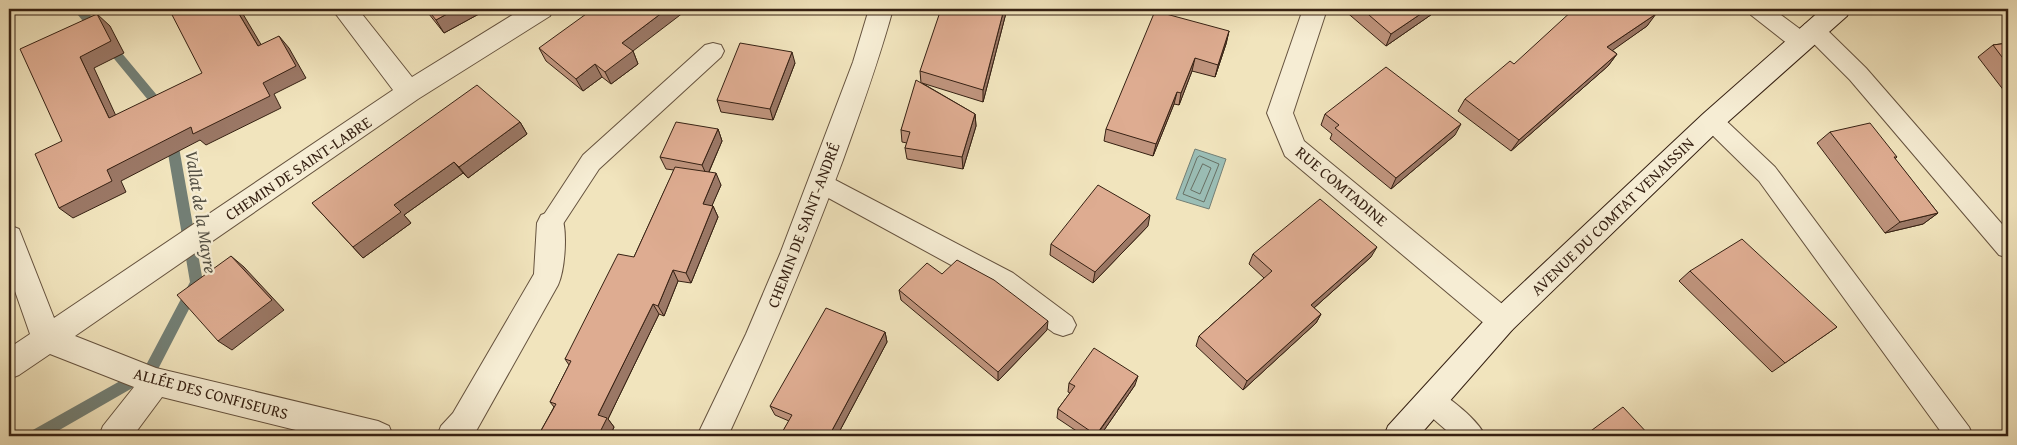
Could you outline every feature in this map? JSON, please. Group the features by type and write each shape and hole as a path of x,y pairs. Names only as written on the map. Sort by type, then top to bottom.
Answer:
{"street":[{"path":"344,9 409,92"},
{"name":"CHEMIN DE SAINT-LABRE","path":"9,364 409,92 541,9"},
{"name":"CHEMIN DE SAINT-ANDRÉ","path":"712,436 758,340 794,254 866,62 881,9"},
{"name":"RUE COMTADINE","path":"1315,9 1280,113 1294,148 1502,320"},
{"name":"AVENUE DU COMTAT VENAISSIN","path":"1399,436 1502,320 1712,121 1838,9"},
{"path":"452,436 464,423 548,276 551,223"},
{"path":"9,237 47,339"},
{"name":"ALLÉE DES CONFISEURS","path":"47,339 156,382 378,436"},
{"path":"114,436 156,382"}],"lane":[{"path":"1758,9 1807,36 1858,74 2008,248"},
{"path":"551,223 590,162 713,51"},
{"path":"1712,121 1767,174 1960,436"},
{"path":"820,182 1004,281 1063,325"},
{"path":"1432,401 1472,436"}],"water":[{"path":"1195,149 1226,159 1209,209 1176,199"}],"building":[{"path":"169,9 236,9 258,46 279,36 296,66 263,83 270,96 193,134 191,127 107,170 112,181 59,208 35,154 62,141 20,49 97,14 111,41 80,57 109,118 202,73"},
{"path":"427,9 456,9 436,20"},
{"path":"593,9 667,9 622,43 633,51 605,72 595,64 576,79 539,48"},
{"path":"941,9 1004,9 983,90 920,71"},
{"path":"1362,9 1428,9 1391,34"},
{"path":"1574,9 1651,9 1656,14 1607,47 1617,54 1519,140 1465,99 1510,61 1514,64"},
{"path":"1155,11 1229,31 1218,65 1195,58 1181,93 1177,92 1156,144 1106,129"},
{"path":"740,43 792,52 770,109 717,100"},
{"path":"2008,43 2008,65 1993,45"},
{"path":"1386,67 1461,124 1396,178 1335,128 1339,125 1325,114"},
{"path":"916,80 975,114 962,157 905,148 910,132 901,130"},
{"path":"477,85 520,122 459,167 454,162 394,205 401,212 353,247 312,203"},
{"path":"676,122 718,129 702,165 660,157"},
{"path":"1870,123 1938,213 1900,222 1830,132"},
{"path":"675,167 716,173 703,204 713,206 686,273 673,270 658,306 653,304 598,415 607,418 598,436 538,436 556,404 550,402 571,361 565,359 618,254 634,257"},
{"path":"1098,185 1150,215 1095,272 1051,244"},
{"path":"1320,199 1377,247 1311,305 1321,314 1247,381 1199,336 1272,271 1253,254"},
{"path":"1742,239 1837,327 1785,363 1690,271"},
{"path":"231,256 272,300 218,341 177,295"},
{"path":"957,260 994,280 1048,321 998,372 899,290 927,263 942,274"},
{"path":"826,308 885,332 829,436 780,436 792,415 770,406"},
{"path":"1094,348 1138,376 1096,435 1058,409 1075,386 1069,383"},
{"path":"1623,407 1650,436 1584,436"}],"waterway":[{"name":"Vallat de la Mayre","path":"79,9 162,109"},
{"name":"Vallat de la Mayre","path":"36,436 150,371 197,282 171,136"}]}
